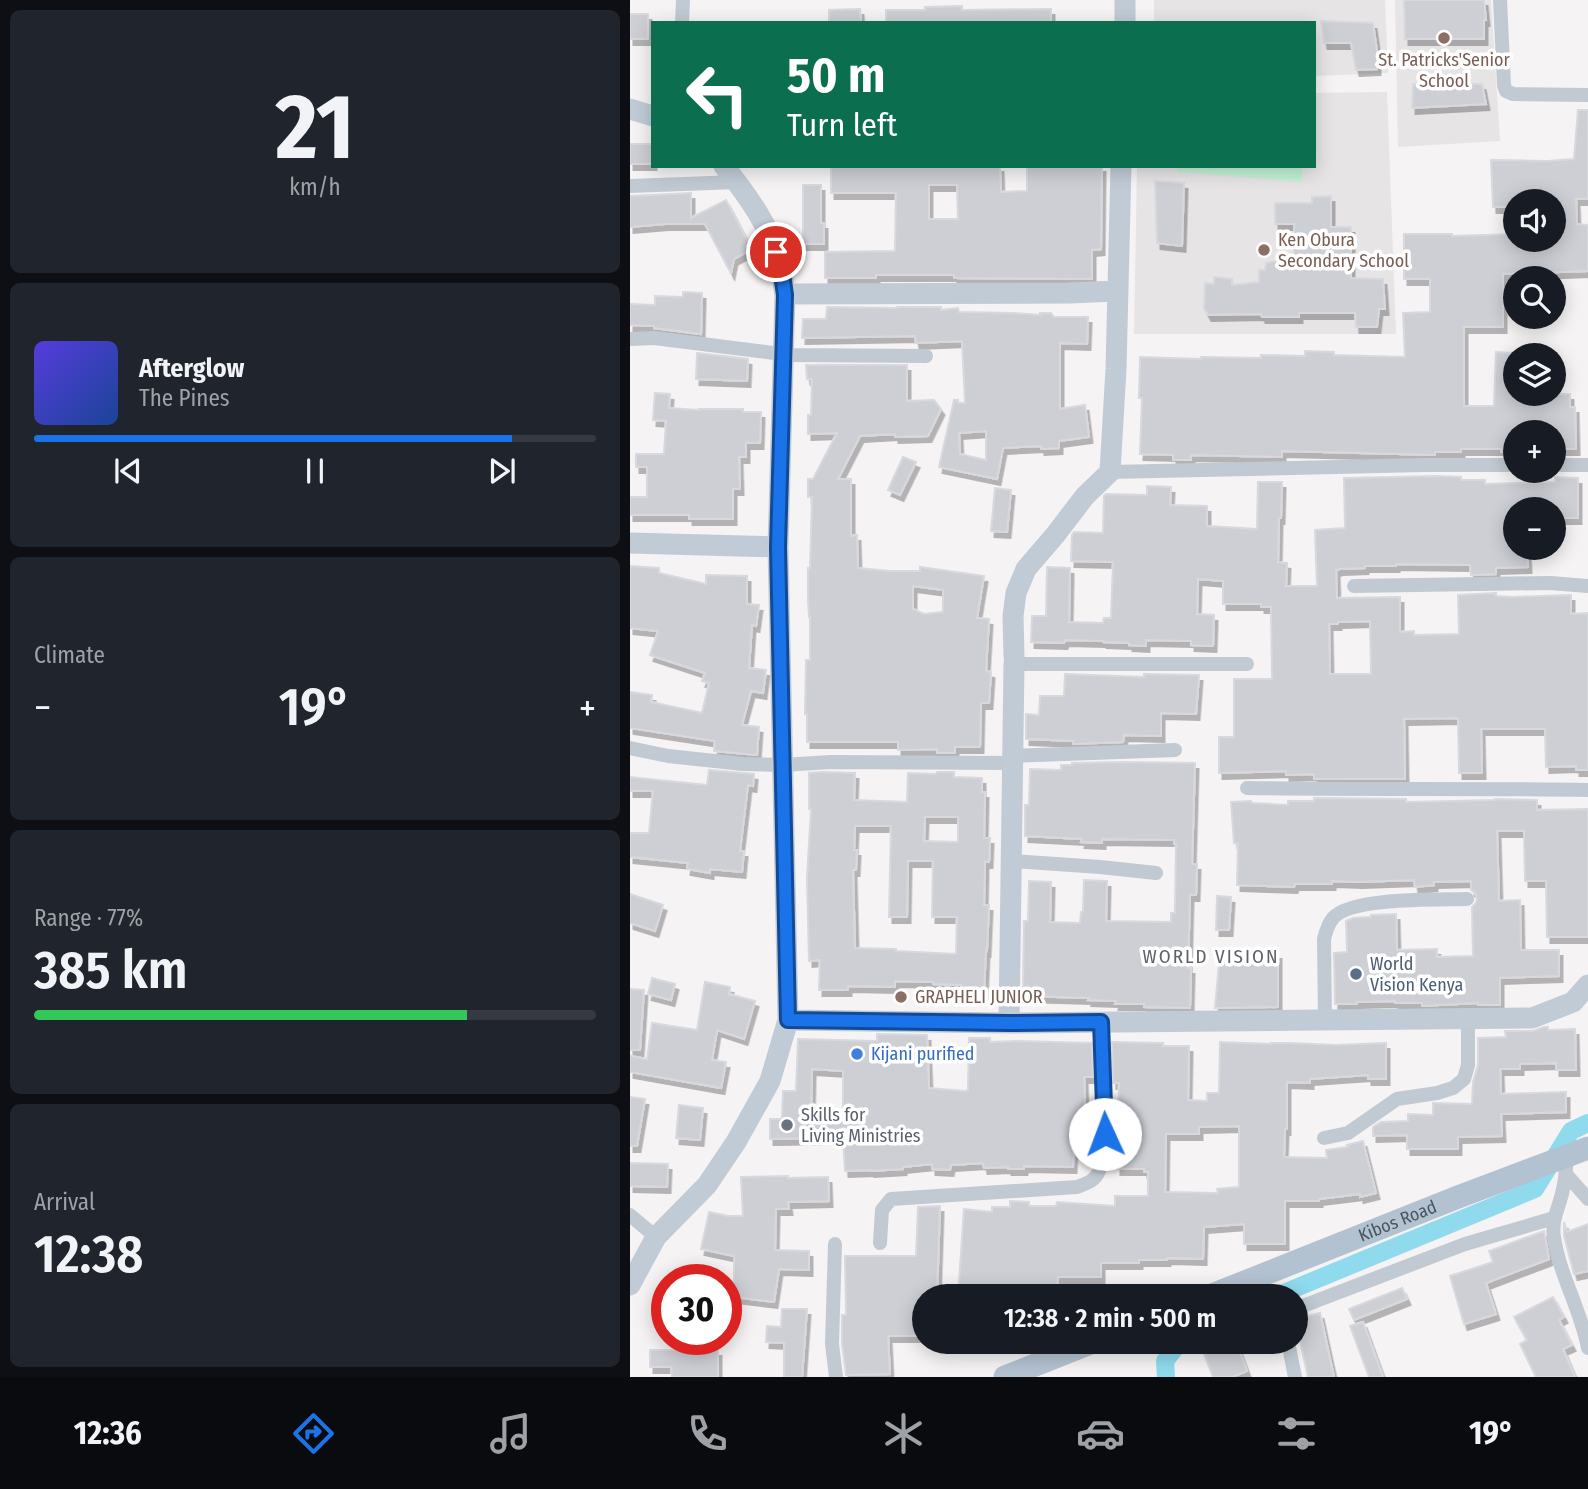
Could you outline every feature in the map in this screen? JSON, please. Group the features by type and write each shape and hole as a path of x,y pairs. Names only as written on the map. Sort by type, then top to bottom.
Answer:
{"main road":[{"name":"Kibos Road","path":"1240,1284 1458,1197 1572,1159"},
{"path":"1005,1377 1063,1354"}],"street":[{"path":"682,21 683,0"},
{"path":"1125,0 1125,21"},
{"path":"1500,0 1506,90 1513,94 1588,95"},
{"path":"630,109 651,115"},
{"path":"1110,472 1116,369 1121,168"},
{"path":"630,186 730,174 757,212 771,238 781,267 785,295 778,547 788,1020 770,1081 736,1142 707,1185 656,1237 630,1285"},
{"path":"785,295 1117,291"},
{"path":"630,339 654,338 790,355 926,356"},
{"path":"1009,1023 1013,616 1016,593 1026,569 1085,496 1110,472 1503,465"},
{"path":"1566,465 1588,466"},
{"path":"630,543 778,547"},
{"path":"1354,586 1550,583 1588,586"},
{"path":"1014,660 1247,664"},
{"path":"630,748 668,756 782,765 1012,759 1175,750"},
{"path":"1247,788 1588,790"},
{"path":"1011,861 1156,873"},
{"path":"1325,1020 1324,939 1334,916 1360,905 1378,902 1467,899"},
{"path":"788,1020 1009,1023 1532,1018 1573,1002 1588,985"},
{"path":"1324,1138 1348,1133 1397,1098 1437,1093 1453,1088 1464,1079 1468,1065 1468,1019"},
{"path":"880,1243 881,1210 891,1199 1077,1187 1093,1181 1099,1171 1105,1134 1101,1022"},
{"path":"1572,1159 1588,1199"},
{"path":"1572,1159 1554,1217 1554,1236 1588,1348"},
{"path":"630,1215 656,1237"},
{"path":"1308,1304 1465,1244 1554,1217"},
{"path":"835,1244 832,1344 836,1377"},
{"path":"1290,1354 1295,1377"}],"shaded area":[{"path":"1154,0 1385,0 1388,73 1316,76 1316,21 1154,21"},
{"name":"St. Patricks'Senior School","path":"1395,0 1491,0 1500,141 1398,147"},
{"name":"Ken Obura Secondary School","path":"1387,92 1396,334 1134,334 1137,168 1316,168 1316,93"}],"green space":[{"path":"1177,168 1302,168 1302,182 1177,172"}],"building":[{"path":"1404,0 1484,0 1484,39 1405,39"},
{"path":"962,6 962,10 1051,9 1051,21 886,21 886,10 925,10 925,7"},
{"path":"860,9 861,21 829,21 829,10"},
{"path":"630,14 648,14 648,39 630,39"},
{"path":"1321,21 1373,23 1377,69 1356,70 1351,43 1324,43"},
{"path":"1413,84 1482,84 1486,104 1412,108"},
{"path":"1578,110 1588,110 1588,199 1576,199 1577,224 1588,225 1588,271 1566,272 1566,266 1503,266 1503,327 1464,327 1464,406 1494,406 1496,352 1503,352 1503,406 1566,406 1566,394 1570,394 1570,407 1575,407 1576,449 1566,449 1566,420 1503,420 1503,452 1501,449 1461,449 1461,452 1435,452 1435,455 1282,451 1282,457 1191,455 1191,460 1173,460 1173,455 1140,454 1140,357 1261,358 1261,355 1305,356 1305,351 1334,352 1334,355 1405,357 1403,313 1430,312 1430,279 1404,279 1404,234 1503,234 1503,252 1566,252 1566,189 1503,189 1503,207 1493,207 1491,160 1574,159"},
{"path":"630,144 651,144 651,164 630,164"},
{"path":"831,168 1000,168 1001,192 1027,191 1027,168 1102,168 1101,249 1092,250 1092,279 954,278 954,275 825,278 825,252 895,251 896,193 831,193","holes":["929,185 957,185 958,219 929,219"]},
{"path":"1155,181 1184,183 1182,246 1157,243"},
{"path":"803,185 821,185 824,244 803,244"},
{"path":"691,193 691,218 726,200 752,249 734,259 731,273 705,224 630,227 630,196"},
{"path":"1331,196 1331,227 1351,227 1351,278 1383,279 1385,309 1379,309 1377,327 1356,327 1355,313 1299,313 1299,317 1262,317 1261,314 1208,315 1204,308 1205,283 1214,284 1214,277 1232,279 1232,285 1259,282 1259,270 1265,270 1266,263 1294,258 1294,224 1275,224 1275,203 1312,203 1312,197"},
{"path":"683,292 702,293 701,334 630,325 630,304 655,305 655,296 683,297"},
{"path":"827,307 941,307 941,310 958,308 959,312 1040,315 1051,313 1054,317 1088,317 1087,344 1060,343 1060,409 1085,405 1089,437 1059,441 1059,448 1003,448 997,479 939,467 954,400 965,403 962,341 916,343 915,336 802,338 803,319 826,319","holes":["986,431 986,460 960,454 959,433"]},
{"path":"697,353 748,359 747,381 696,379"},
{"path":"806,365 907,365 907,401 934,400 941,409 928,436 860,436 838,479 851,479 851,536 857,535 858,568 920,571 920,567 984,576 977,618 989,619 986,671 991,672 989,703 981,703 980,747 955,747 955,753 937,753 937,749 898,750 898,742 807,742 806,660 810,660 808,568 812,497 808,497 808,479 813,479 837,433 808,434 812,379 807,379","holes":["913,586 943,590 943,612 924,614 913,609"]},
{"path":"655,393 670,394 669,408 743,409 743,412 761,412 760,443 746,443 746,457 739,457 740,489 733,489 733,519 689,519 689,515 630,515 630,497 647,497 647,467 636,467 636,454 664,454 666,421 653,420"},
{"path":"903,457 916,462 900,495 888,490"},
{"path":"1461,477 1461,480 1485,480 1485,484 1566,483 1566,477 1578,478 1578,518 1566,518 1566,497 1503,497 1503,560 1528,560 1528,567 1496,568 1496,574 1471,575 1470,565 1396,564 1336,570 1337,598 1400,597 1400,632 1414,631 1414,635 1459,634 1458,595 1571,595 1571,614 1588,613 1588,770 1576,770 1576,766 1546,767 1545,729 1481,729 1482,773 1459,773 1458,718 1404,719 1405,779 1314,779 1314,774 1286,775 1286,771 1219,773 1219,737 1234,737 1234,679 1272,679 1271,607 1261,607 1261,604 1223,604 1223,581 1198,579 1197,614 1214,615 1213,646 1191,645 1191,641 1146,640 1146,646 1103,641 1031,642 1032,616 1046,616 1047,567 1070,568 1069,622 1103,623 1104,618 1111,618 1113,562 1071,561 1074,532 1103,533 1106,494 1147,495 1147,486 1171,487 1170,505 1207,506 1207,526 1257,529 1258,482 1282,482 1278,562 1287,563 1286,586 1317,586 1315,530 1345,528 1344,478","holes":["1370,621 1371,674 1330,674 1329,624"]},
{"path":"995,488 1011,490 1007,532 991,531"},
{"path":"630,566 659,568 659,573 706,584 706,575 747,576 747,604 759,605 756,626 752,625 749,668 766,670 763,693 751,691 742,725 759,727 757,755 714,751 715,741 630,728 630,692 652,695 651,702 702,713 709,683 702,681 705,673 650,655 658,631 630,628"},
{"path":"1065,674 1144,677 1144,674 1199,675 1196,714 1161,713 1161,736 1124,735 1123,742 1073,744 1073,741 1026,739 1026,714 1039,715 1040,696 1064,696"},
{"path":"1072,763 1195,763 1192,864 1197,864 1196,895 1190,895 1190,1008 1144,1007 1144,1004 1115,1004 1116,1001 1088,1000 1089,998 1023,996 1024,921 1028,921 1029,881 1051,882 1050,922 1080,923 1084,880 1107,881 1106,921 1171,922 1171,913 1175,913 1174,840 1102,839 1102,843 1081,842 1082,839 1025,836 1025,805 1029,805 1030,769 1061,770 1061,765"},
{"path":"709,770 754,774 753,786 748,785 740,851 744,851 742,872 710,869 710,873 687,869 688,863 630,857 630,833 649,833 653,791 630,791 630,777 707,785"},
{"path":"954,772 954,777 982,778 982,792 985,792 984,838 990,838 989,862 985,862 984,905 989,905 984,993 961,993 961,985 895,981 895,987 848,986 848,990 819,990 820,960 809,961 809,773 855,773 854,800 907,802 908,773","holes":["925,817 958,817 958,842 924,841","855,826 891,826 889,917 907,917 908,861 933,861 932,917 957,917 956,954 855,948"]},
{"path":"1314,798 1406,799 1406,802 1537,800 1537,810 1588,809 1588,937 1547,937 1546,881 1525,881 1524,831 1497,831 1499,901 1520,900 1521,950 1559,950 1559,976 1500,978 1500,1005 1478,1003 1422,1006 1422,1003 1395,1001 1335,1004 1334,953 1347,952 1346,921 1371,915 1396,914 1397,950 1437,949 1437,957 1473,956 1472,907 1477,898 1471,890 1471,881 1434,882 1434,885 1415,887 1414,880 1332,881 1332,884 1295,884 1294,887 1237,885 1238,843 1234,843 1231,802 1288,805 1288,801 1314,801"},
{"path":"630,894 663,905 655,931 630,923"},
{"path":"1217,896 1231,897 1229,930 1216,930"},
{"path":"1220,953 1255,956 1255,953 1278,953 1278,1007 1215,1008"},
{"path":"652,978 675,984 671,1000 648,994"},
{"path":"705,982 730,987 729,994 755,1001 744,1039 717,1030 712,1060 726,1062 721,1088 630,1072 630,1056 647,1059 652,1023 697,1030"},
{"path":"630,989 644,990 640,1050 630,1050"},
{"path":"1548,1027 1548,1030 1575,1029 1576,1070 1556,1070 1556,1063 1520,1064 1520,1069 1500,1069 1501,1094 1566,1092 1566,1112 1501,1114 1502,1136 1458,1137 1458,1149 1407,1149 1407,1135 1373,1136 1373,1127 1381,1122 1408,1121 1408,1114 1433,1115 1433,1103 1472,1104 1473,1082 1478,1065 1478,1038 1506,1037 1505,1031 1533,1031"},
{"path":"877,1034 927,1035 929,1088 965,1091 968,1090 969,1038 990,1038 990,1042 1092,1043 1093,1077 1084,1077 1086,1129 1080,1130 1079,1148 1074,1148 1073,1167 984,1168 983,1163 951,1165 950,1170 932,1169 932,1164 903,1169 845,1171 843,1138 770,1139 770,1119 782,1119 783,1091 796,1091 798,1039 877,1041","holes":["812,1069 843,1071 843,1118 811,1119"]},
{"path":"1112,1042 1189,1046 1188,1100 1207,1101 1207,1093 1219,1093 1220,1042 1336,1045 1386,1043 1386,1079 1368,1079 1368,1075 1310,1079 1310,1083 1287,1082 1284,1157 1327,1158 1326,1150 1348,1147 1347,1145 1363,1141 1376,1193 1319,1201 1285,1201 1285,1244 1244,1244 1244,1224 1204,1227 1203,1259 1167,1258 1139,1260 1139,1263 1101,1263 1101,1277 1058,1277 1058,1284 959,1284 964,1209 992,1212 992,1207 1010,1207 1010,1201 1029,1202 1029,1206 1056,1206 1057,1202 1115,1206 1115,1196 1148,1196 1148,1172 1144,1172 1144,1169 1117,1169 1119,1083 1113,1083","holes":["1239,1126 1239,1187 1217,1189 1218,1193 1165,1192 1166,1134 1199,1134 1199,1127"]},
{"path":"630,1097 645,1099 637,1146 630,1146"},
{"path":"679,1105 703,1108 700,1140 676,1138"},
{"path":"630,1163 668,1164 667,1187 630,1186"},
{"path":"741,1177 828,1177 829,1201 788,1202 789,1209 776,1209 775,1250 809,1251 809,1270 779,1269 774,1302 742,1298 742,1264 734,1264 734,1256 701,1249 709,1212 743,1216"},
{"path":"940,1206 937,1284 912,1284 912,1336 888,1336 890,1374 846,1375 842,1344 842,1315 846,1315 845,1256 916,1256 918,1207"},
{"path":"1564,1222 1567,1232 1588,1224 1588,1271 1574,1274 1564,1236"},
{"path":"1544,1231 1549,1259 1486,1283 1496,1314 1464,1324 1450,1276 1493,1262 1489,1251"},
{"path":"1402,1288 1407,1299 1354,1320 1349,1309"},
{"path":"1553,1297 1564,1317 1559,1320 1572,1345 1563,1349 1575,1377 1536,1377 1520,1344 1527,1340 1514,1317"},
{"path":"782,1309 807,1309 802,1377 784,1377 784,1343 766,1342 767,1326 781,1327"},
{"path":"1320,1313 1334,1377 1308,1377 1303,1354 1308,1354 1308,1316"},
{"path":"1363,1322 1383,1377 1369,1377 1350,1326"},
{"path":"650,1350 651,1355 718,1355 718,1377 672,1377 671,1367 650,1367"},
{"path":"1204,1354 1241,1354 1247,1371 1232,1377 1213,1377"}],"waterway":[{"path":"1305,1284 1535,1189 1571,1131 1588,1123"},
{"path":"1166,1377 1165,1361 1171,1354"}],"place":[{"name":"St. Patricks'Senior School","path":"1444,38"},
{"name":"Ken Obura Secondary School","path":"1264,250"},
{"name":"World Vision Kenya","path":"1356,974"},
{"name":"GRAPHELI JUNIOR","path":"901,997"},
{"name":"Kijani purified","path":"857,1054"},
{"name":"Skills for Living Ministries","path":"787,1125"}],"district":[{"name":"WORLD VISION","path":"1211,956"}],"route":[{"path":"776,252 785,295 778,547 788,1020 1101,1022 1105,1134"}]}
